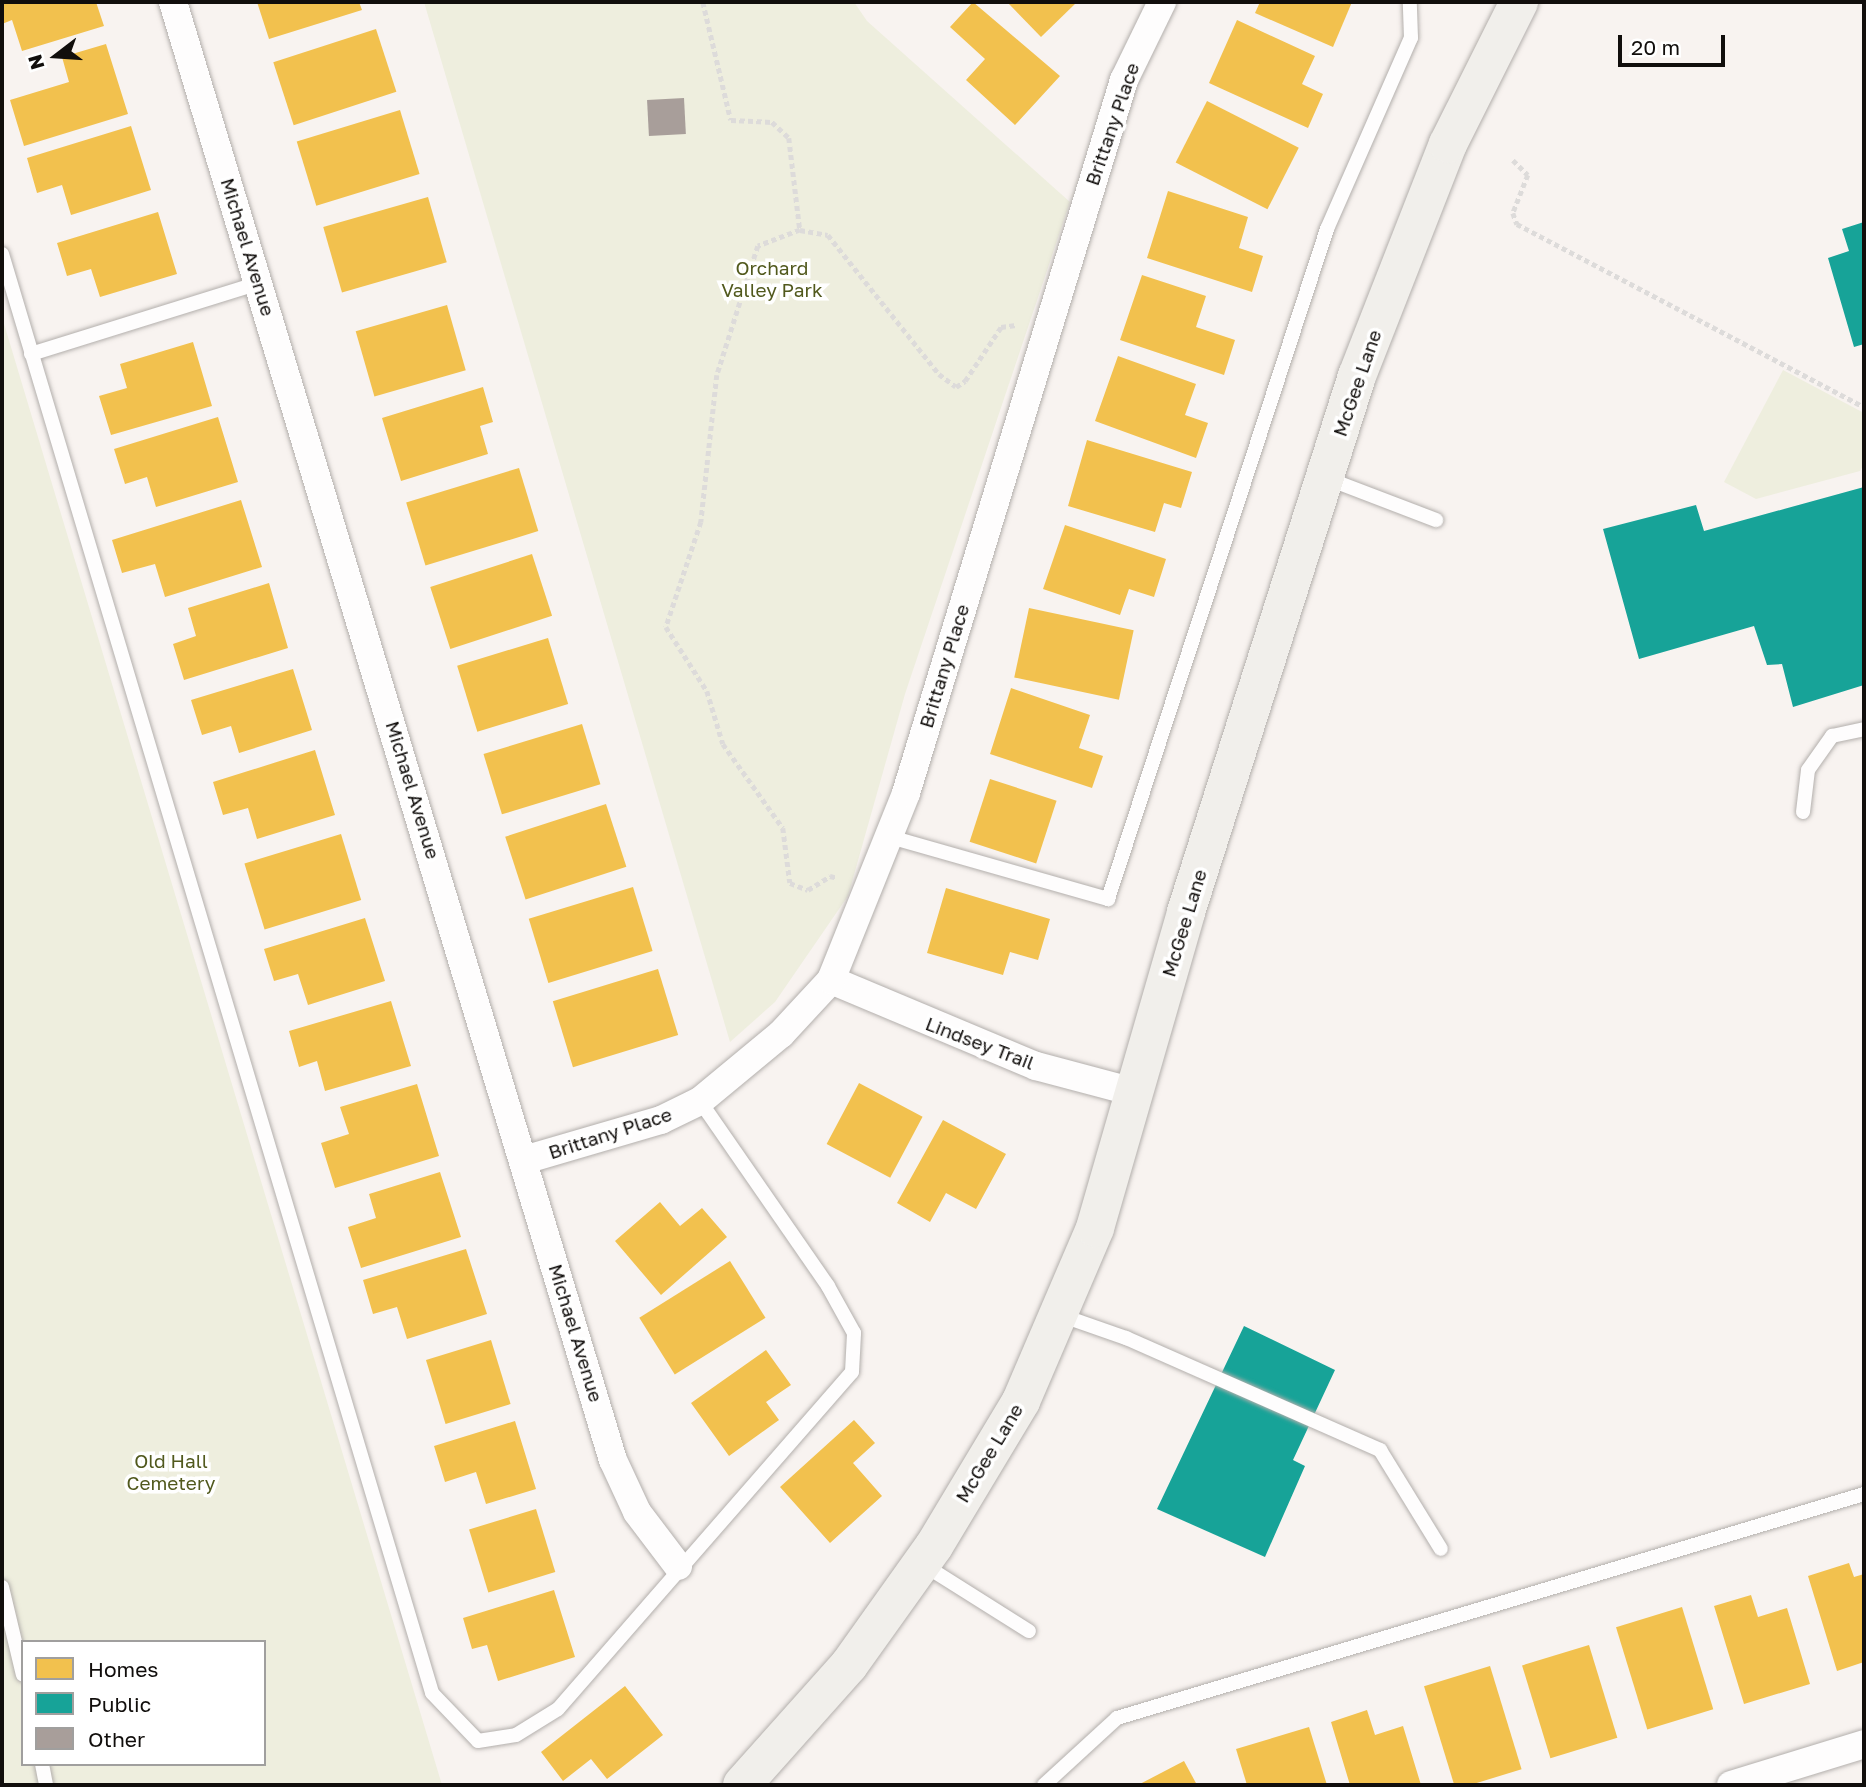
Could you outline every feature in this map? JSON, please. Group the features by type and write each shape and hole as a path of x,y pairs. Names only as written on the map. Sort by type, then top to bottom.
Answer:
{"street":[{"name":"Michael Avenue","path":"173,2 613,1460 637,1512 678,1566"},
{"name":"Brittany Place","path":"524,1160 661,1119 700,1101 781,1034 831,980 890,837 1125,80 1162,2"},
{"name":"McGee Lane","path":"742,1785 849,1665 922,1564 1021,1401 1095,1228 1133,1092 1325,477 1419,211 1519,2"},
{"name":"Lindsey Trail","path":"831,980 1036,1066 1133,1092"},
{"path":"1731,1785 1864,1744"}],"lane":[{"path":"890,837 1108,899 1327,229 1411,38 1410,2"},
{"path":"2,254 432,1693 478,1741 516,1735 558,1709 678,1566 852,1372 856,1354 854,1333 828,1286 700,1101"},
{"path":"31,354 259,283"},
{"path":"1325,477 1436,520"},
{"path":"1803,812 1808,770 1832,736 1864,729"},
{"path":"1058,1315 1126,1338 1380,1450 1441,1549"},
{"path":"1044,1785 1118,1718 1864,1494"},
{"path":"922,1564 1029,1631"},
{"path":"2,1587 21,1667"},
{"path":"42,1766 46,1785"}],"path":[{"path":"703,2 731,120 772,122 789,138 800,230"},
{"path":"1513,160 1528,175 1513,214 1517,224 1864,407"},
{"path":"839,879 830,876 808,890 790,883 783,828 723,744 707,691 666,627 701,522 718,375 758,246 800,230 828,235 948,383 965,382 1007,323 1044,334"}],"green space":[{"name":"Orchard Valley Park","path":"424,2 854,2 867,21 1070,202 905,694 848,896 775,1002 730,1042"},
{"name":"Old Hall Cemetery","path":"2,317 442,1785 2,1785"},
{"path":"1783,370 1864,413 1864,464 1860,471 1756,499 1724,482"}],"building: Homes":[{"path":"2,2 96,2 104,26 22,51 12,20 2,24"},
{"path":"257,2 359,2 362,10 269,39"},
{"path":"973,2 1060,76 1015,125 966,80 985,59 950,27"},
{"path":"1007,2 1077,2 1041,37"},
{"path":"1260,2 1352,2 1333,47 1255,13"},
{"path":"1237,20 1315,56 1302,84 1323,94 1308,128 1209,83"},
{"path":"376,29 396,92 294,125 273,62"},
{"path":"106,44 128,114 24,146 10,100 69,82 62,57"},
{"path":"1207,101 1299,148 1267,209 1176,162"},
{"path":"400,110 420,174 316,206 297,142"},
{"path":"131,126 151,190 71,215 62,185 37,193 27,158"},
{"path":"1168,191 1248,217 1239,248 1263,256 1252,292 1147,258"},
{"path":"428,197 447,262 342,292 323,227"},
{"path":"158,212 177,274 100,297 91,269 67,276 57,243"},
{"path":"1142,275 1206,296 1196,327 1235,340 1224,375 1120,340"},
{"path":"447,305 466,370 374,397 356,331"},
{"path":"193,342 212,406 111,435 99,396 127,388 120,364"},
{"path":"1118,356 1196,384 1185,415 1208,423 1196,458 1095,421"},
{"path":"483,387 493,422 480,426 488,454 401,481 382,418"},
{"path":"218,417 238,482 156,507 147,477 125,484 114,449"},
{"path":"1087,440 1192,472 1181,508 1164,503 1155,532 1068,506"},
{"path":"519,468 538,531 425,566 406,502"},
{"path":"241,500 262,567 165,597 155,564 122,573 112,540"},
{"path":"1065,525 1166,559 1154,597 1129,589 1120,615 1043,589"},
{"path":"532,554 552,616 450,649 430,587"},
{"path":"269,583 288,648 184,680 173,644 196,636 188,608"},
{"path":"1029,608 1134,630 1119,700 1014,677"},
{"path":"548,638 568,704 477,732 457,666"},
{"path":"293,669 312,730 239,753 231,726 202,735 191,700"},
{"path":"1011,688 1090,715 1079,748 1103,756 1092,788 990,754"},
{"path":"582,724 600,784 502,814 484,754"},
{"path":"315,750 335,815 257,839 248,808 223,815 213,782"},
{"path":"990,779 1057,801 1036,863 970,842"},
{"path":"606,804 626,867 526,900 505,837"},
{"path":"341,834 361,900 265,930 244,864"},
{"path":"633,887 653,951 548,983 529,919"},
{"path":"946,888 1050,919 1038,960 1010,952 1003,975 927,953"},
{"path":"365,918 385,981 308,1005 298,974 274,981 264,949"},
{"path":"658,969 678,1035 573,1067 553,1001"},
{"path":"391,1001 411,1066 325,1091 317,1061 299,1067 289,1031"},
{"path":"859,1083 923,1117 890,1178 827,1144"},
{"path":"417,1084 439,1156 335,1188 321,1143 349,1134 340,1107"},
{"path":"943,1120 1006,1154 976,1209 946,1193 930,1222 897,1203"},
{"path":"440,1172 461,1237 361,1268 348,1227 376,1218 369,1194"},
{"path":"660,1202 680,1226 702,1208 727,1237 661,1295 615,1241"},
{"path":"466,1249 487,1314 407,1339 397,1307 373,1314 363,1280"},
{"path":"730,1261 766,1318 675,1375 639,1318"},
{"path":"491,1340 511,1404 446,1424 426,1360"},
{"path":"766,1350 791,1385 766,1402 779,1420 729,1456 691,1403"},
{"path":"854,1420 875,1443 853,1463 882,1496 830,1543 780,1487"},
{"path":"515,1421 536,1489 486,1504 476,1472 445,1482 434,1446"},
{"path":"536,1509 555,1572 488,1593 469,1529"},
{"path":"1849,1563 1854,1577 1864,1574 1864,1662 1837,1671 1808,1576"},
{"path":"554,1590 575,1657 498,1681 487,1645 472,1649 463,1618"},
{"path":"1751,1595 1758,1617 1787,1608 1810,1684 1744,1704 1714,1606"},
{"path":"1682,1607 1713,1709 1647,1729 1616,1627"},
{"path":"1589,1645 1617,1738 1550,1758 1522,1665"},
{"path":"1490,1666 1522,1769 1470,1785 1454,1785 1424,1686"},
{"path":"625,1686 663,1735 607,1779 591,1759 563,1781 541,1752"},
{"path":"1367,1710 1375,1735 1403,1726 1421,1785 1350,1785 1331,1722"},
{"path":"1309,1727 1327,1785 1247,1785 1236,1749"},
{"path":"1184,1761 1197,1785 1138,1785"}],"building: Public":[{"path":"1864,222 1864,344 1854,347 1828,258 1849,251 1842,229"},
{"path":"1864,487 1864,685 1793,707 1782,664 1767,665 1754,626 1639,659 1603,529 1696,505 1704,531"},
{"path":"1244,1326 1335,1370 1293,1460 1305,1466 1265,1557 1157,1509"}],"building: Other":[{"path":"684,98 686,134 649,136 647,100"}]}
